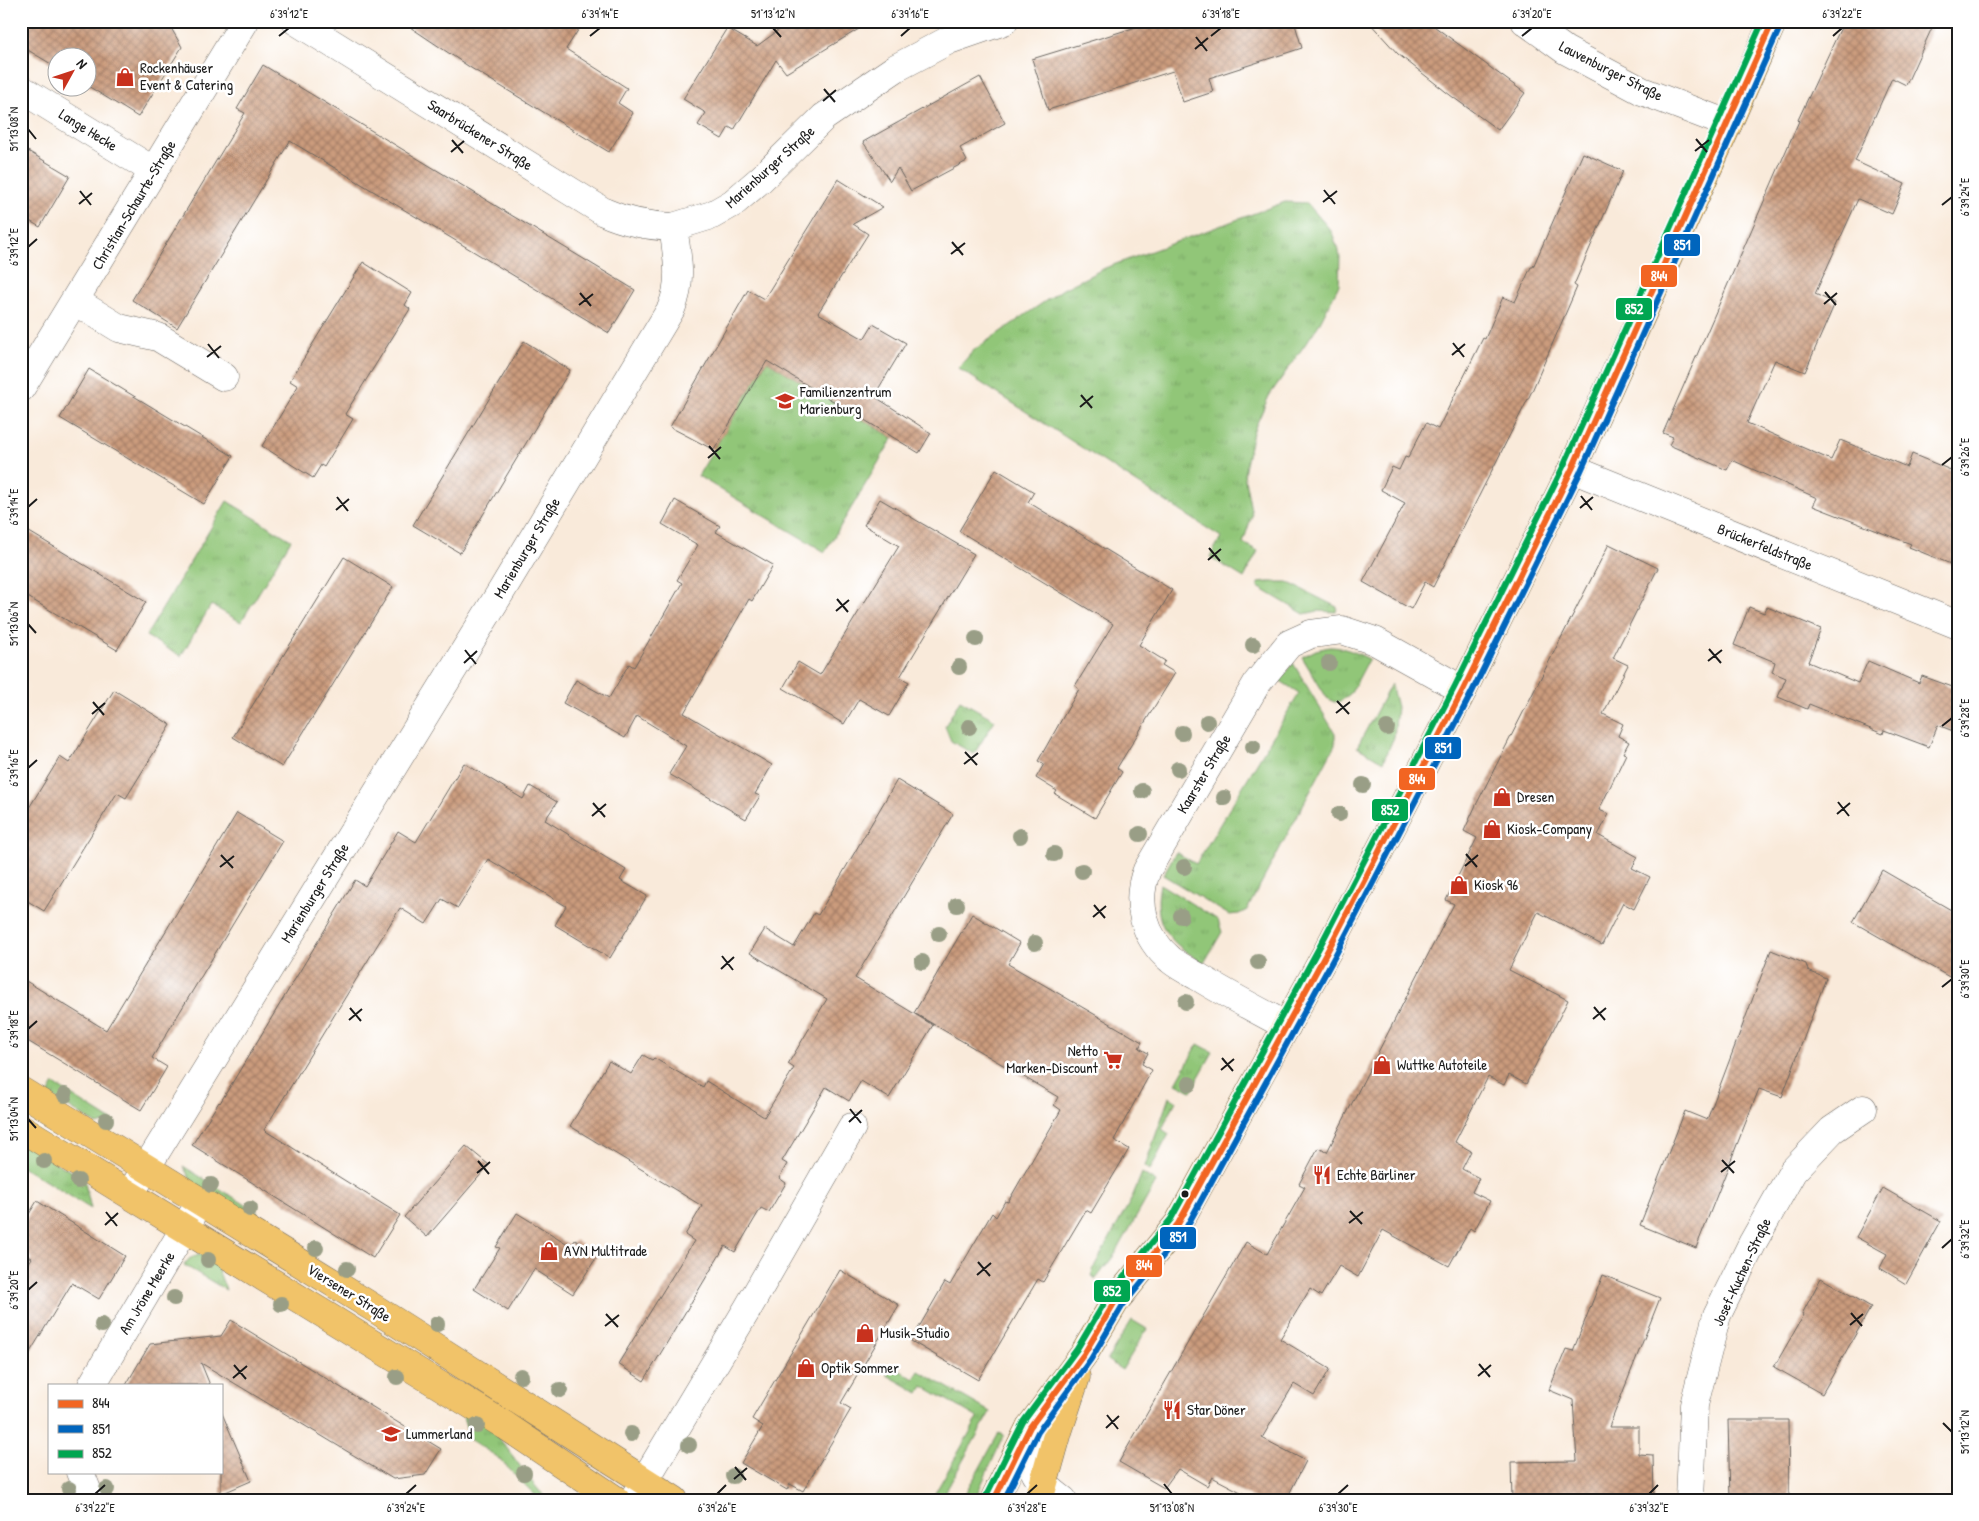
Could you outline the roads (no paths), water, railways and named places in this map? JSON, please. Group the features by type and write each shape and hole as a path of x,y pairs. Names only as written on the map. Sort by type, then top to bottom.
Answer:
{"main road":[{"path":"994,1500 1030,1427 1084,1354 1116,1300 1178,1224 1287,1026 1463,690 1572,469 1773,21"},
{"name":"Viersener Straße","path":"21,1091 377,1310 639,1491 674,1500"},
{"name":"Viersener Straße","path":"21,1128 506,1426 616,1500"},
{"path":"1048,1495 1084,1354"}],"street":[{"name":"Christian-Schaurte-Straße","path":"21,388 245,21"},
{"name":"Saarbrückener Straße","path":"296,21 604,212 622,220 640,224 673,226"},
{"name":"Marienburger Straße","path":"130,1194 502,590 671,310 678,290 679,270 673,226 712,215 733,204 824,117 896,68 949,40 1004,21"},
{"name":"Lauvenburger Straße","path":"1525,21 1565,50 1642,91 1728,124"},
{"name":"Lange Hecke","path":"21,89 154,171"},
{"path":"75,301 119,328 158,337 224,377"},
{"name":"Brückerfeldstraße","path":"1572,469 1958,625"},
{"name":"Kaarster Straße","path":"1287,1026 1214,987 1171,960 1159,948 1144,922 1140,903 1140,889 1146,870 1257,683 1289,644 1311,634 1342,630 1375,641 1463,690"},
{"name":"Josef-Kuchen-Straße","path":"1690,1500 1694,1405 1717,1316 1753,1242 1793,1171 1832,1130 1863,1109"},
{"path":"639,1491 748,1308 852,1127"},
{"name":"Am Jröne Meerke","path":"93,1384 200,1202"},
{"path":"1030,1427 1030,1461 1048,1495"},
{"path":"81,1474 91,1500"}],"place":[{"name":"Rockenhäuser Event & Catering","path":"125,77"},
{"name":"Familienzentrum Marienburg","path":"785,401"},
{"name":"Dresen","path":"1502,797"},
{"name":"Kiosk-Company","path":"1492,829"},
{"name":"Kiosk 96","path":"1459,885"},
{"name":"Netto Marken-Discount","path":"1113,1060"},
{"name":"Wuttke Autoteile","path":"1382,1065"},
{"name":"Echte Bärliner","path":"1322,1175"},
{"name":"AVN Multitrade","path":"549,1251"},
{"name":"Musik-Studio","path":"865,1333"},
{"name":"Optik Sommer","path":"806,1368"},
{"name":"Star Döner","path":"1172,1410"},
{"name":"Lummerland","path":"391,1434"}]}
